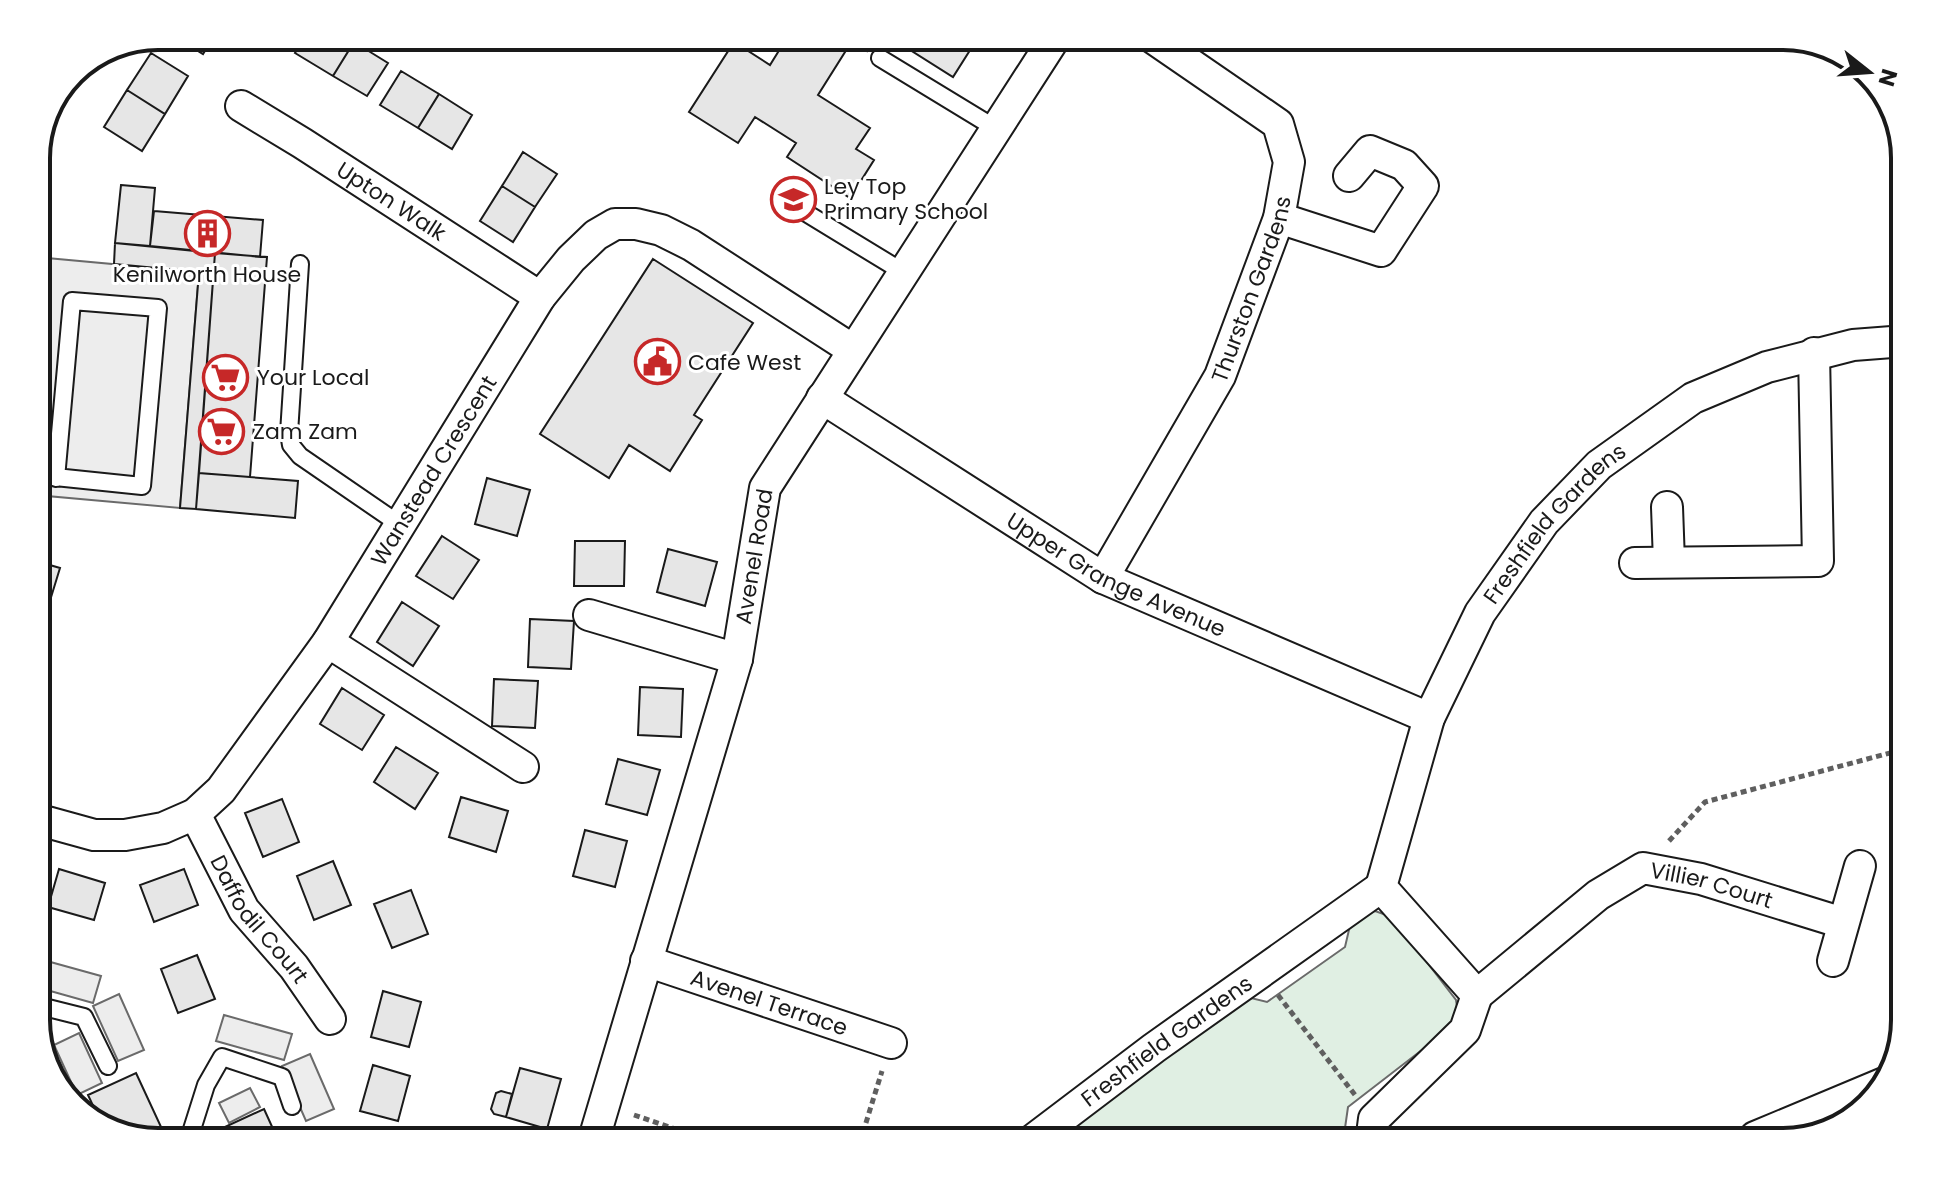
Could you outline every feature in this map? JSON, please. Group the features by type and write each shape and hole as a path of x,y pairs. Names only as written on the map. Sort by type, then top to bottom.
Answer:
{"street":[{"name":"Avenel Road","path":"597,1128 737,659 765,488 1047,50"},
{"name":"Thurston Gardens","path":"1103,578 1220,376 1279,218 1289,162 1278,124 1170,50"},
{"name":"Upton Walk","path":"241,106 540,297"},
{"path":"1279,218 1381,251 1423,186 1404,165 1370,151 1349,176"},
{"name":"Wanstead Crescent","path":"50,823 94,835 125,835 163,828 195,814 221,790 328,642 540,297 571,259 596,235 615,224 636,224 661,230 691,245 853,350"},
{"name":"Freshfield Gardens","path":"1048,1128 1154,1048 1381,887 1429,718 1480,613 1544,522 1599,465 1693,398 1767,367 1814,353 1853,345 1891,342"},
{"path":"1635,563 1818,561 1814,353"},
{"name":"Upper Grange Avenue","path":"822,398 1103,578 1429,718"},
{"path":"1667,507 1669,562"},
{"path":"589,615 737,659"},
{"path":"328,642 523,767"},
{"name":"Daffodil Court","path":"195,814 244,910 294,967 330,1019"},
{"path":"1833,961 1860,866"},
{"name":"Villier Court","path":"1477,995 1598,895 1643,868 1701,879 1843,923"},
{"path":"1376,1128 1465,1030 1477,995 1381,887"},
{"name":"Avenel Terrace","path":"646,961 891,1043"},
{"path":"1777,1128 1863,1092"}],"lane":[{"path":"880,58 995,128"},
{"path":"798,208 903,272"},
{"path":"300,264 289,433 291,445 314,467 399,524"},
{"path":"50,477 56,478 142,486 158,308 72,301 56,478"},
{"path":"50,1008 84,1017 108,1066"},
{"path":"192,1128 206,1085 222,1057 282,1077 292,1106"}],"path":[{"path":"1643,868 1705,802 1891,753"},
{"path":"1260,972 1371,1128"},
{"path":"864,1128 891,1043"},
{"path":"603,1105 671,1128"}],"green space":[{"path":"1375,911 1392,917 1456,1000 1458,1013 1453,1026 1348,1107 1345,1128 1069,1128 1243,996 1267,1002 1345,947 1352,917"}],"shaded area":[{"path":"50,258 199,272 180,508 50,496"},
{"path":"50,962 101,976 93,1003 50,991"},
{"path":"119,994 144,1050 118,1061 93,1006"},
{"path":"224,1015 292,1034 284,1060 216,1041"},
{"path":"79,1033 102,1083 80,1094 73,1086 54,1045"},
{"path":"310,1054 334,1109 306,1121 282,1066"},
{"path":"250,1088 260,1107 229,1123 219,1103"}],"building":[{"path":"297,50 349,50 333,76 295,53"},
{"path":"349,50 367,50 388,63 367,96 333,76"},
{"path":"729,50 747,50 770,65 779,50 846,50 818,95 870,128 856,149 874,160 850,198 787,157 796,143 755,117 738,143 689,112"},
{"path":"910,50 970,50 953,77"},
{"path":"151,53 188,76 165,114 127,90"},
{"path":"401,71 439,94 418,128 380,105"},
{"path":"127,90 165,114 142,151 104,127"},
{"path":"439,94 472,115 452,149 418,128"},
{"path":"523,152 557,174 535,207 502,186"},
{"path":"121,185 155,188 150,246 115,243"},
{"path":"502,186 535,207 513,242 480,221"},
{"name":"Kenilworth House","path":"154,211 263,220 260,257 150,246"},
{"path":"115,243 215,253 196,509 180,508 199,272 114,264"},
{"path":"215,253 267,257 250,477 199,473"},
{"name":"Cafe West","path":"653,259 753,323 694,415 702,420 670,471 629,445 609,478 540,434"},
{"path":"199,473 298,481 295,518 196,509"},
{"path":"487,478 530,490 517,536 475,524"},
{"path":"442,536 479,560 453,599 416,576"},
{"path":"575,541 625,541 624,586 574,586"},
{"path":"668,549 717,562 705,606 657,592"},
{"path":"50,565 60,568 50,601"},
{"path":"402,602 439,626 413,666 377,642"},
{"path":"530,619 574,621 571,669 528,667"},
{"path":"494,679 538,681 535,728 492,726"},
{"path":"640,687 683,689 681,737 638,735"},
{"path":"342,688 384,715 362,750 320,724"},
{"path":"396,747 438,773 415,809 374,782"},
{"path":"618,759 660,770 647,815 606,804"},
{"path":"461,797 508,811 496,852 449,837"},
{"path":"282,799 299,842 263,857 245,813"},
{"path":"585,830 627,841 615,887 573,876"},
{"path":"333,861 351,905 314,920 297,876"},
{"path":"59,869 105,883 94,920 50,908"},
{"path":"184,869 198,905 154,922 140,885"},
{"path":"411,890 428,934 392,948 374,904"},
{"path":"197,955 215,999 178,1013 161,969"},
{"path":"383,991 421,1002 409,1047 371,1037"},
{"path":"373,1065 410,1076 398,1121 360,1111"},
{"path":"520,1068 561,1079 547,1128 506,1117"},
{"path":"136,1073 162,1128 117,1120 93,1106 88,1095"},
{"path":"496,1093 512,1094 506,1117 494,1114 491,1109"},
{"path":"264,1109 273,1128 223,1128"}],"place":[{"name":"Ley Top Primary School","path":"793,199"},
{"name":"Kenilworth House","path":"207,233"},
{"name":"Cafe West","path":"657,362"},
{"name":"Your Local","path":"226,377"},
{"name":"Zam Zam","path":"222,431"}]}
